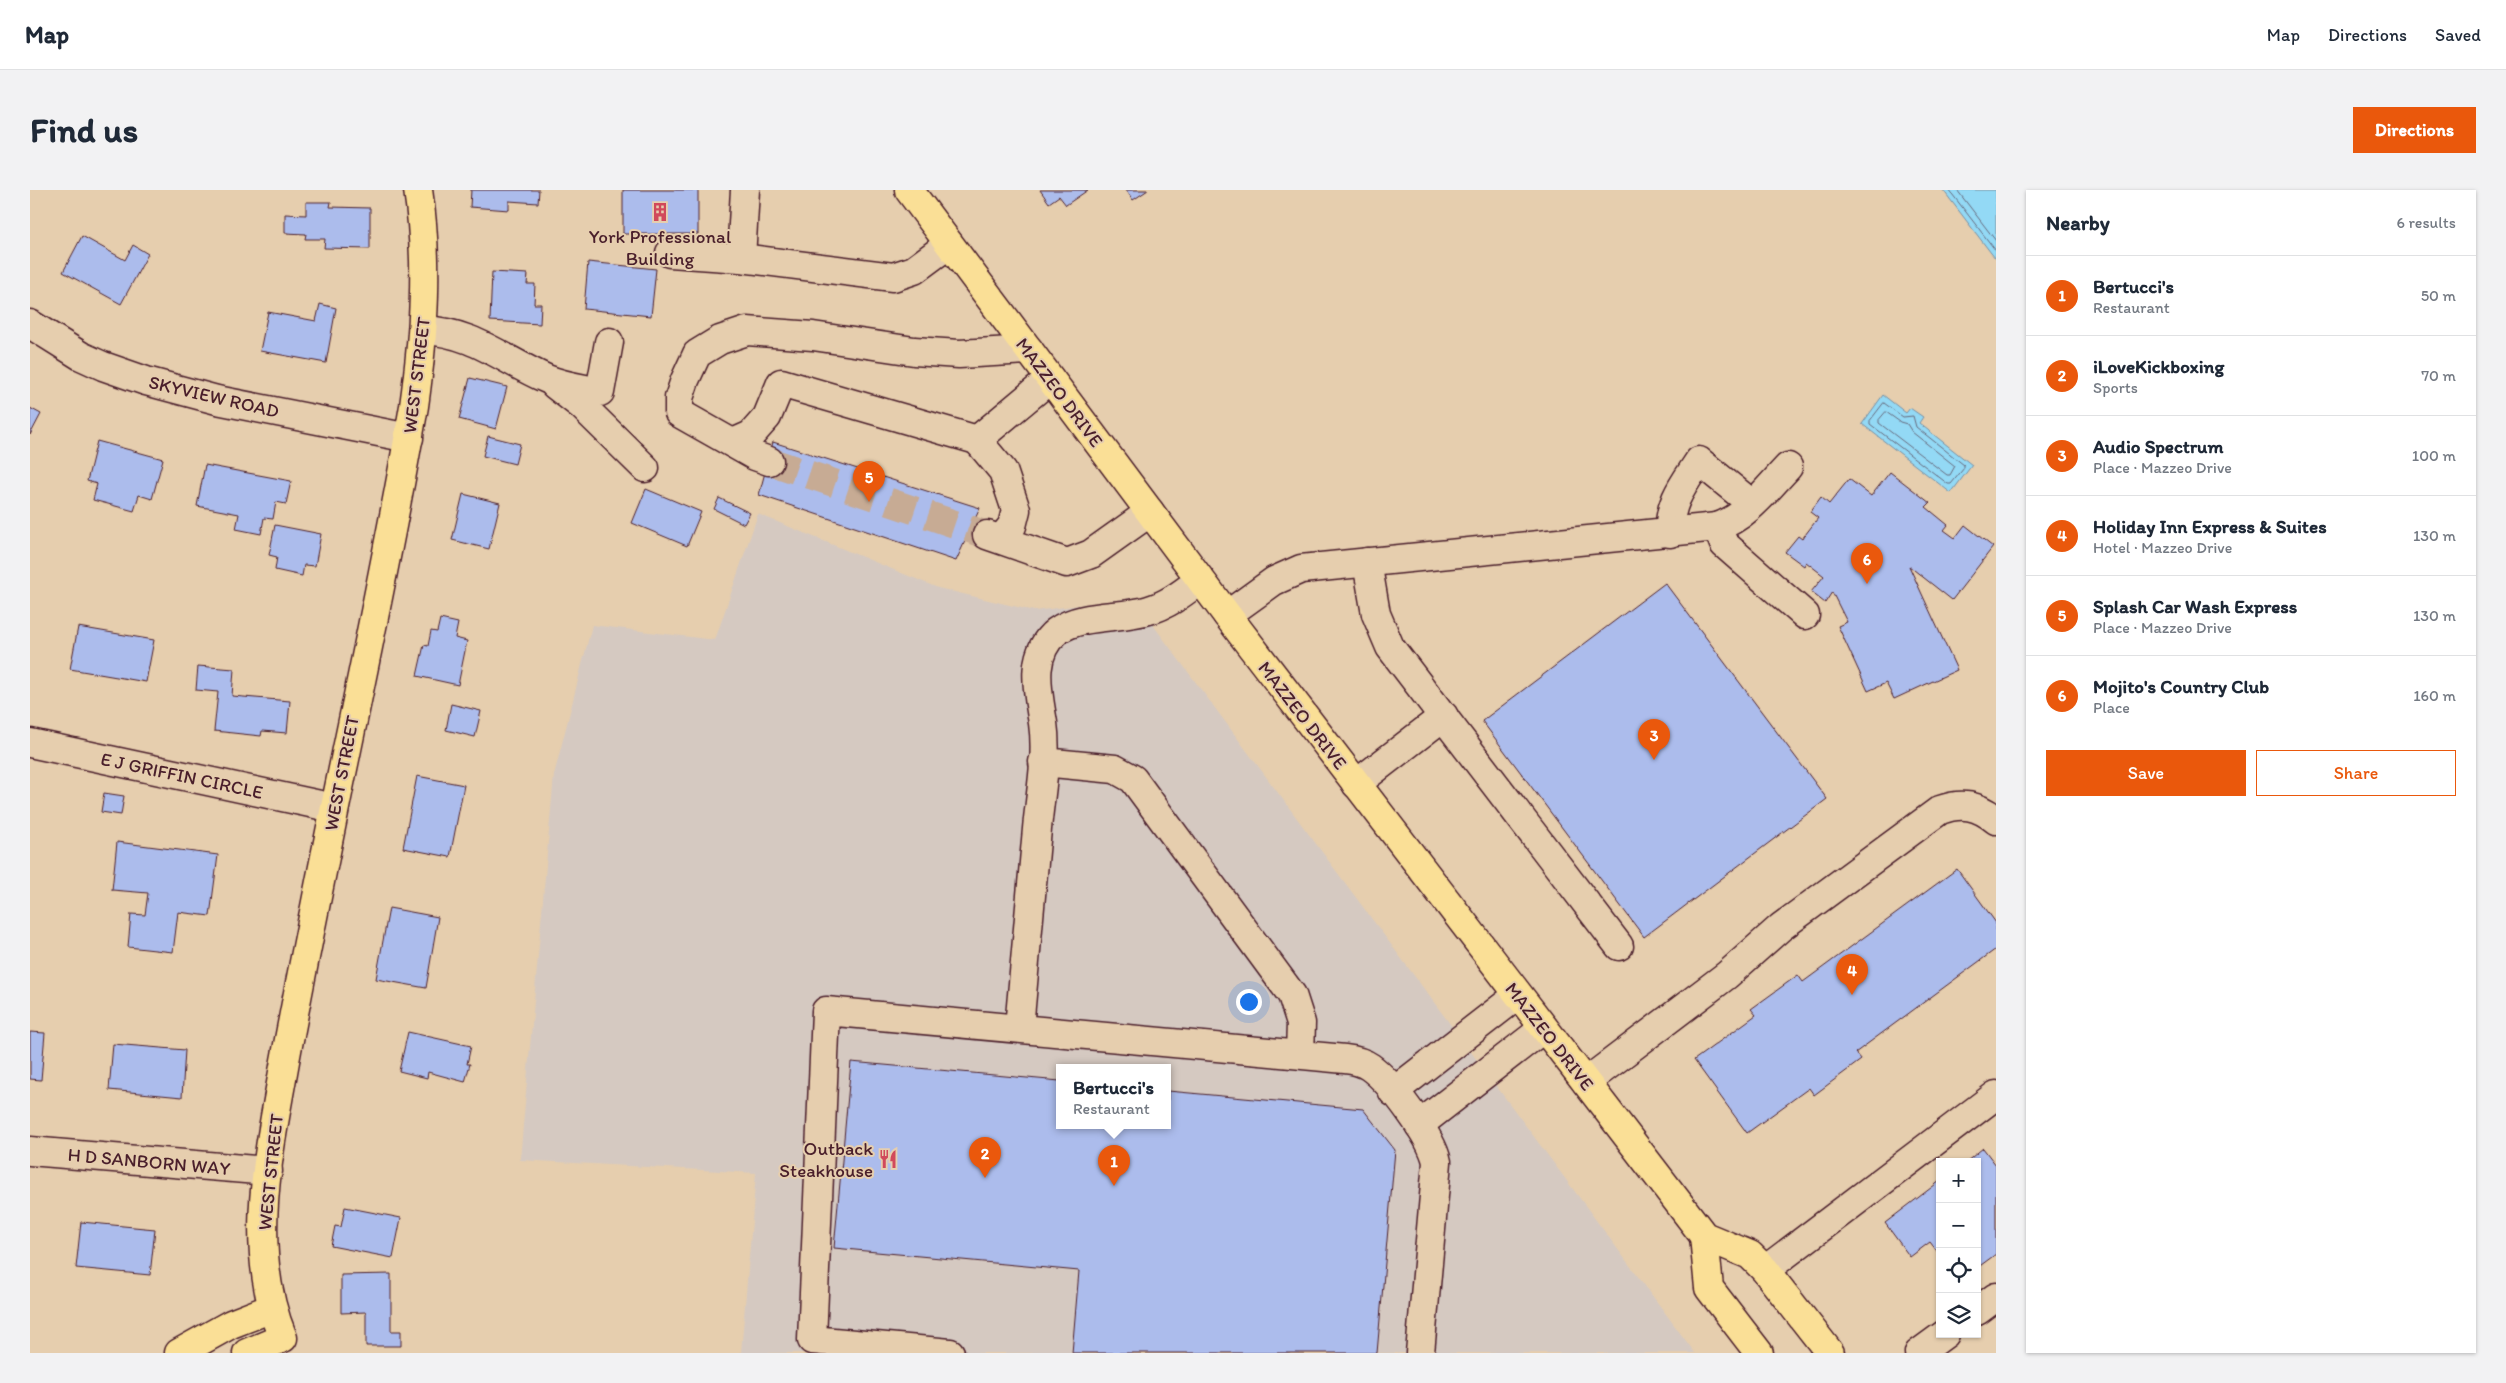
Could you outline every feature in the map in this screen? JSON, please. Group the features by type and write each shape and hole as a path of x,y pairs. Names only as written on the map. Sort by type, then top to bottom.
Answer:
{"main road":[{"name":"WEST STREET","path":"286,1346 267,1290 263,1252 268,1171 277,1104 334,808 409,438 423,330 424,252 418,190"},
{"name":"MAZZEO DRIVE","path":"909,190 1200,580 1704,1236"},
{"path":"1759,1353 1709,1288 1704,1236 1750,1255 1765,1270 1830,1353"},
{"path":"179,1353 231,1324 272,1308"},
{"path":"247,1353 286,1346"}],"street":[{"path":"741,258 746,190"},
{"path":"670,253 741,258 892,277 914,270 949,244"},
{"name":"SKYVIEW ROAD","path":"30,324 81,356 146,381 217,400 409,438"},
{"path":"423,330 464,336 546,378 600,392 609,342"},
{"path":"768,461 733,444 679,413 679,398 697,354 720,340 747,332 813,336 914,351 959,354 1029,350"},
{"path":"546,378 582,406 645,468"},
{"path":"977,440 1050,379"},
{"path":"733,444 752,435 767,417 781,383 977,440 1003,471 1016,510 1012,526 994,537 1067,563 1092,554 1150,512"},
{"path":"1670,533 1671,510 1675,498 1700,461 1752,504"},
{"path":"1227,615 1274,581 1292,572 1366,562 1717,527 1736,518 1788,467"},
{"path":"1717,527 1724,544 1805,615"},
{"path":"1366,562 1376,614 1386,640 1619,946"},
{"path":"1019,1028 1043,762 1044,734 1037,693 1036,671 1043,649 1056,632 1074,623 1134,614 1162,606 1200,580"},
{"path":"1356,784 1444,716"},
{"name":"E J GRIFFIN CIRCLE","path":"30,743 334,808"},
{"path":"1043,762 1115,769 1133,779 1292,995 1301,1023 1300,1054"},
{"path":"1586,1082 1727,975 1781,927 1940,810 1953,805 1968,805 1982,809 1996,820"},
{"path":"1393,1092 1518,995"},
{"path":"950,1353 812,1340 826,1011 1300,1054 1361,1062 1376,1072 1419,1125 1433,1146 1437,1162 1420,1353"},
{"path":"1419,1125 1544,1028"},
{"path":"1765,1270 1996,1095"},
{"name":"H D SANBORN WAY","path":"30,1151 268,1171"},
{"path":"1981,1308 1996,1297"},
{"path":"1920,1353 1940,1338"}],"shaded area":[{"path":"758,514 938,588 1034,611 1133,598 1695,1353 741,1353 756,1173 520,1160 554,775 592,625 715,640"}],"water":[{"path":"1943,190 1996,190 1996,259 1991,253"},
{"path":"1883,395 1906,413 1910,408 1923,417 1919,423 1972,465 1951,493 1862,424"}],"building":[{"path":"471,190 539,190 538,203 509,201 509,210 470,207"},
{"name":"York Professional Building","path":"623,190 698,190 698,234 623,234"},
{"path":"1040,190 1088,190 1066,205 1059,196 1049,203"},
{"path":"1126,190 1148,190 1133,200"},
{"path":"306,202 331,202 330,207 370,208 370,249 324,248 325,239 305,239 306,234 285,233 285,214 306,215"},
{"path":"82,236 125,260 133,245 148,254 121,304 63,272"},
{"path":"588,262 656,269 651,316 584,309"},
{"path":"492,272 528,274 527,284 535,284 534,304 541,304 540,324 490,321"},
{"path":"320,304 336,308 326,363 260,351 268,312 316,321"},
{"path":"470,378 507,387 496,429 459,419"},
{"path":"30,408 41,414 30,435"},
{"path":"488,436 520,444 515,464 483,456"},
{"path":"97,441 163,459 152,499 139,495 134,511 93,500 97,484 87,481"},
{"path":"773,442 980,508 956,561 759,495"},
{"path":"205,465 291,481 286,504 276,502 273,519 264,518 261,534 236,529 239,514 197,506"},
{"path":"1890,472 1930,503 1926,507 1948,525 1944,530 1955,538 1965,525 1993,547 1952,600 1909,566 1957,670 1894,699 1886,683 1868,691 1838,626 1847,622 1832,592 1825,603 1811,592 1824,576 1806,562 1804,566 1785,552 1798,536 1802,539 1818,518 1810,512 1821,497 1829,504 1849,479 1871,496"},
{"path":"646,489 701,512 687,546 632,523"},
{"path":"463,494 500,503 489,549 452,540"},
{"path":"719,498 750,513 744,524 714,509"},
{"path":"275,525 321,534 315,566 304,565 302,576 275,570 277,557 269,555"},
{"path":"1665,583 1827,799 1644,937 1482,721"},
{"path":"440,619 458,623 455,638 467,641 458,685 417,676 424,645 428,646 431,631 437,632"},
{"path":"78,627 154,640 146,682 70,669"},
{"path":"198,666 234,669 232,696 290,701 287,733 262,731 261,736 214,731 218,692 196,690"},
{"path":"451,704 481,711 475,737 446,730"},
{"path":"417,776 464,785 450,857 403,848"},
{"path":"104,793 124,796 121,815 101,812"},
{"path":"117,842 218,855 210,916 178,912 173,952 128,947 131,914 145,915 148,893 112,890"},
{"path":"1957,869 1996,923 1996,949 1855,1053 1861,1060 1814,1095 1809,1088 1747,1133 1694,1060 1756,1015 1751,1009 1798,975 1803,982"},
{"path":"389,908 438,917 426,988 376,979"},
{"path":"30,1032 45,1033 41,1080 30,1079"},
{"path":"408,1032 471,1046 467,1064 470,1064 465,1082 428,1072 427,1078 399,1071"},
{"path":"113,1044 185,1050 182,1097 109,1090"},
{"path":"851,1062 1056,1081 1056,1129 1171,1129 1171,1091 1363,1109 1395,1150 1377,1353 1072,1353 1079,1271 834,1248"},
{"path":"1983,1148 1996,1165 1996,1254 1981,1265 1981,1158 1971,1158"},
{"path":"1936,1184 1936,1250 1930,1242 1910,1257 1885,1223"},
{"path":"345,1207 401,1218 393,1258 331,1246 335,1226 341,1227"},
{"path":"81,1222 155,1229 150,1275 76,1268"},
{"path":"391,1274 391,1331 401,1331 401,1346 366,1346 366,1312 341,1313 341,1275"}],"tunnel":[{"path":"769,461 987,535"}],"place":[{"name":"York Professional Building","path":"660,212"},
{"name":"Splash Car Wash Express","path":"869,502"},
{"name":"Mojito's Country Club","path":"1867,584"},
{"name":"Audio Spectrum","path":"1654,760"},
{"name":"Holiday Inn Express & Suites","path":"1852,995"},
{"name":"Outback Steakhouse","path":"888,1159"},
{"name":"iLoveKickboxing","path":"985,1178"},
{"name":"Bertucci's","path":"1114,1186"}]}
